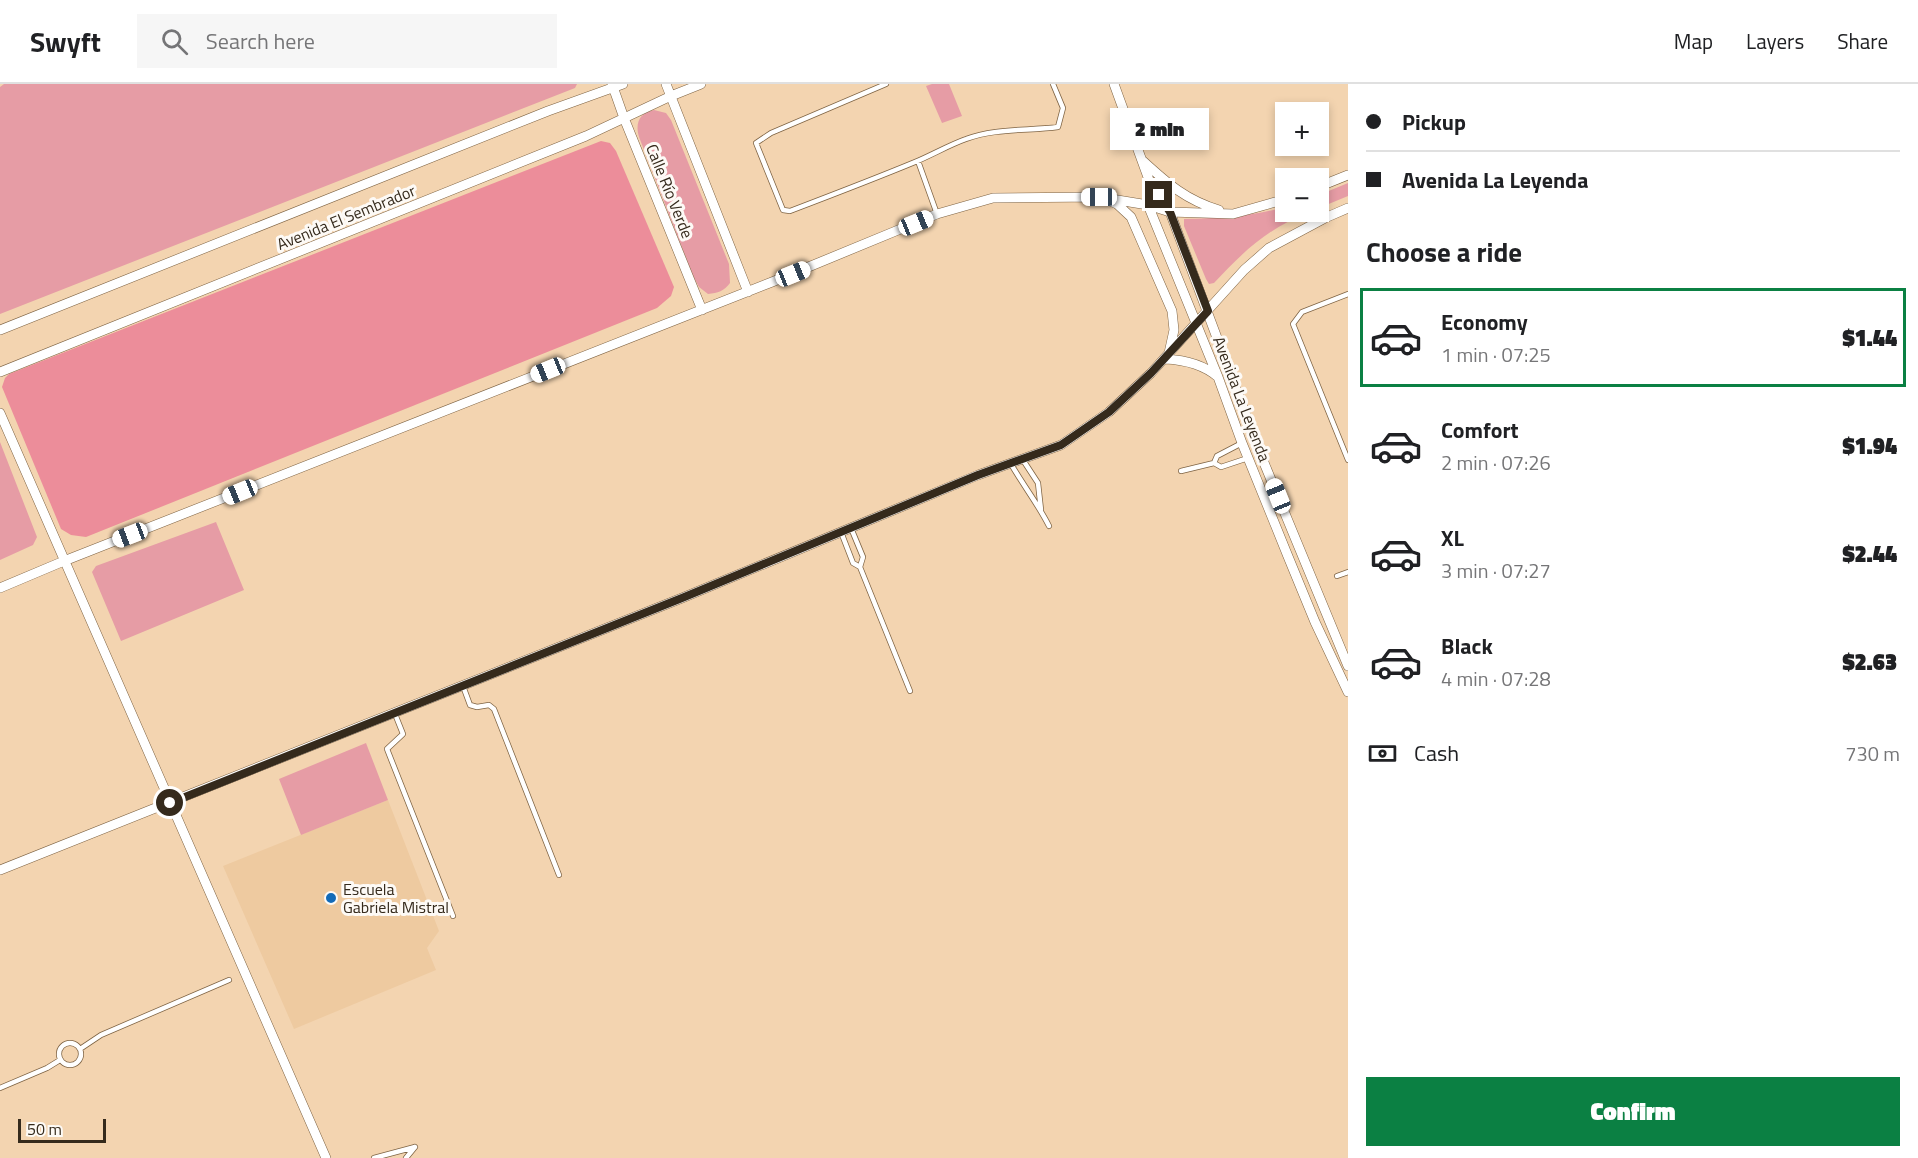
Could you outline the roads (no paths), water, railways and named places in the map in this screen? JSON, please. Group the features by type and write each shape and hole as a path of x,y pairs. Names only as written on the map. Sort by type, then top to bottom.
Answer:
{"street":[{"path":"666,84 748,292"},
{"name":"Avenida El Sembrador","path":"0,372 586,136 701,84"},
{"name":"Avenida La Leyenda","path":"1114,84 1149,180 1170,212 1260,453 1348,666"},
{"name":"Avenida El Sembrador","path":"0,330 616,85"},
{"name":"Calle Río Verde","path":"616,85 624,118 702,310"},
{"path":"1143,161 1178,192 1204,205 1233,214"},
{"path":"1329,183 1348,175"},
{"name":"Avenida La Leyenda","path":"1149,180 1148,206 1197,323 1242,443 1315,622 1348,692"},
{"path":"1099,197 1117,204 1131,217 1172,311 1174,330 1167,356"},
{"path":"0,588 748,292 937,214 993,198 1099,197 1170,212 1233,214 1275,202"},
{"path":"0,870 395,714 1061,445 1109,412 1167,356 1244,270 1269,248 1348,208"},
{"path":"1167,356 1198,364 1218,377"},
{"path":"0,413 326,1158"}],"lane":[{"path":"884,84 771,133 756,143 783,210 790,211 918,161 967,138 1000,131 1058,128 1063,108 1053,84"},
{"path":"918,161 937,214"},
{"path":"1348,294 1302,312 1293,324 1348,460"},
{"path":"1214,463 1217,456 1242,443"},
{"path":"1181,471 1214,463 1221,467 1248,458"},
{"path":"1023,459 1038,483 1041,510"},
{"path":"1011,464 1049,526"},
{"path":"851,528 863,557 860,567"},
{"path":"841,532 853,562 860,567 910,691"},
{"path":"1336,576 1348,572"},
{"path":"462,686 471,705 477,707 489,705 494,709 559,875"},
{"path":"395,714 403,734 387,749 453,916"},
{"path":"80,1049 101,1035 229,980"},
{"path":"67,1043 77,1045 80,1049 81,1059 73,1066 68,1066 60,1060 60,1050 67,1043"},
{"path":"0,1088 60,1060"},
{"path":"374,1158 415,1146 406,1158"}],"place":[{"name":"Escuela Gabriela Mistral","path":"331,898"}]}
